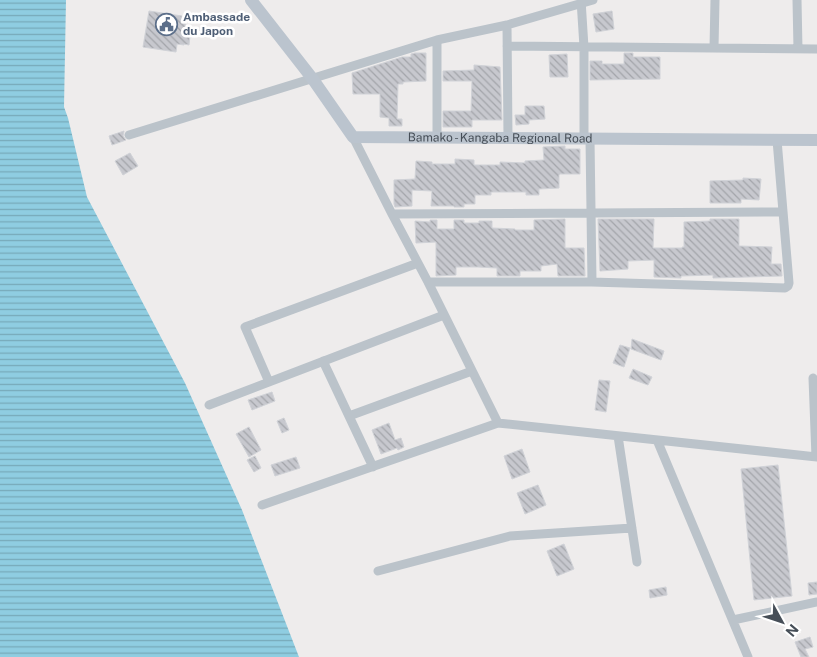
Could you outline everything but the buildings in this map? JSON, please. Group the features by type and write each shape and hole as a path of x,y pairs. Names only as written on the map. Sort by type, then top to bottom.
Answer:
{"street":[{"path":"251,0 312,78 353,137 498,423"},
{"path":"129,135 437,40 507,25 593,0"},
{"path":"714,48 715,0"},
{"path":"797,0 798,49"},
{"path":"581,2 591,213 592,282"},
{"path":"507,25 508,138"},
{"path":"437,40 437,138"},
{"path":"507,46 817,49"},
{"name":"Bamako - Kangaba Regional Road","path":"353,137 817,140"},
{"path":"428,282 592,282 785,288 789,283 777,140"},
{"path":"392,214 783,212"},
{"path":"269,382 245,327 418,263"},
{"path":"209,405 444,315"},
{"path":"322,361 373,467"},
{"path":"349,416 472,371"},
{"path":"262,505 498,423 817,457 813,378"},
{"path":"618,436 638,562"},
{"path":"657,440 748,657"},
{"path":"378,571 510,536 632,528"},
{"path":"733,620 817,602"}],"water":[{"path":"0,0 66,0 64,107 87,197 185,383 242,510 299,657 0,657"}],"place":[{"name":"Ambassade du Japon","path":"167,24"}]}
